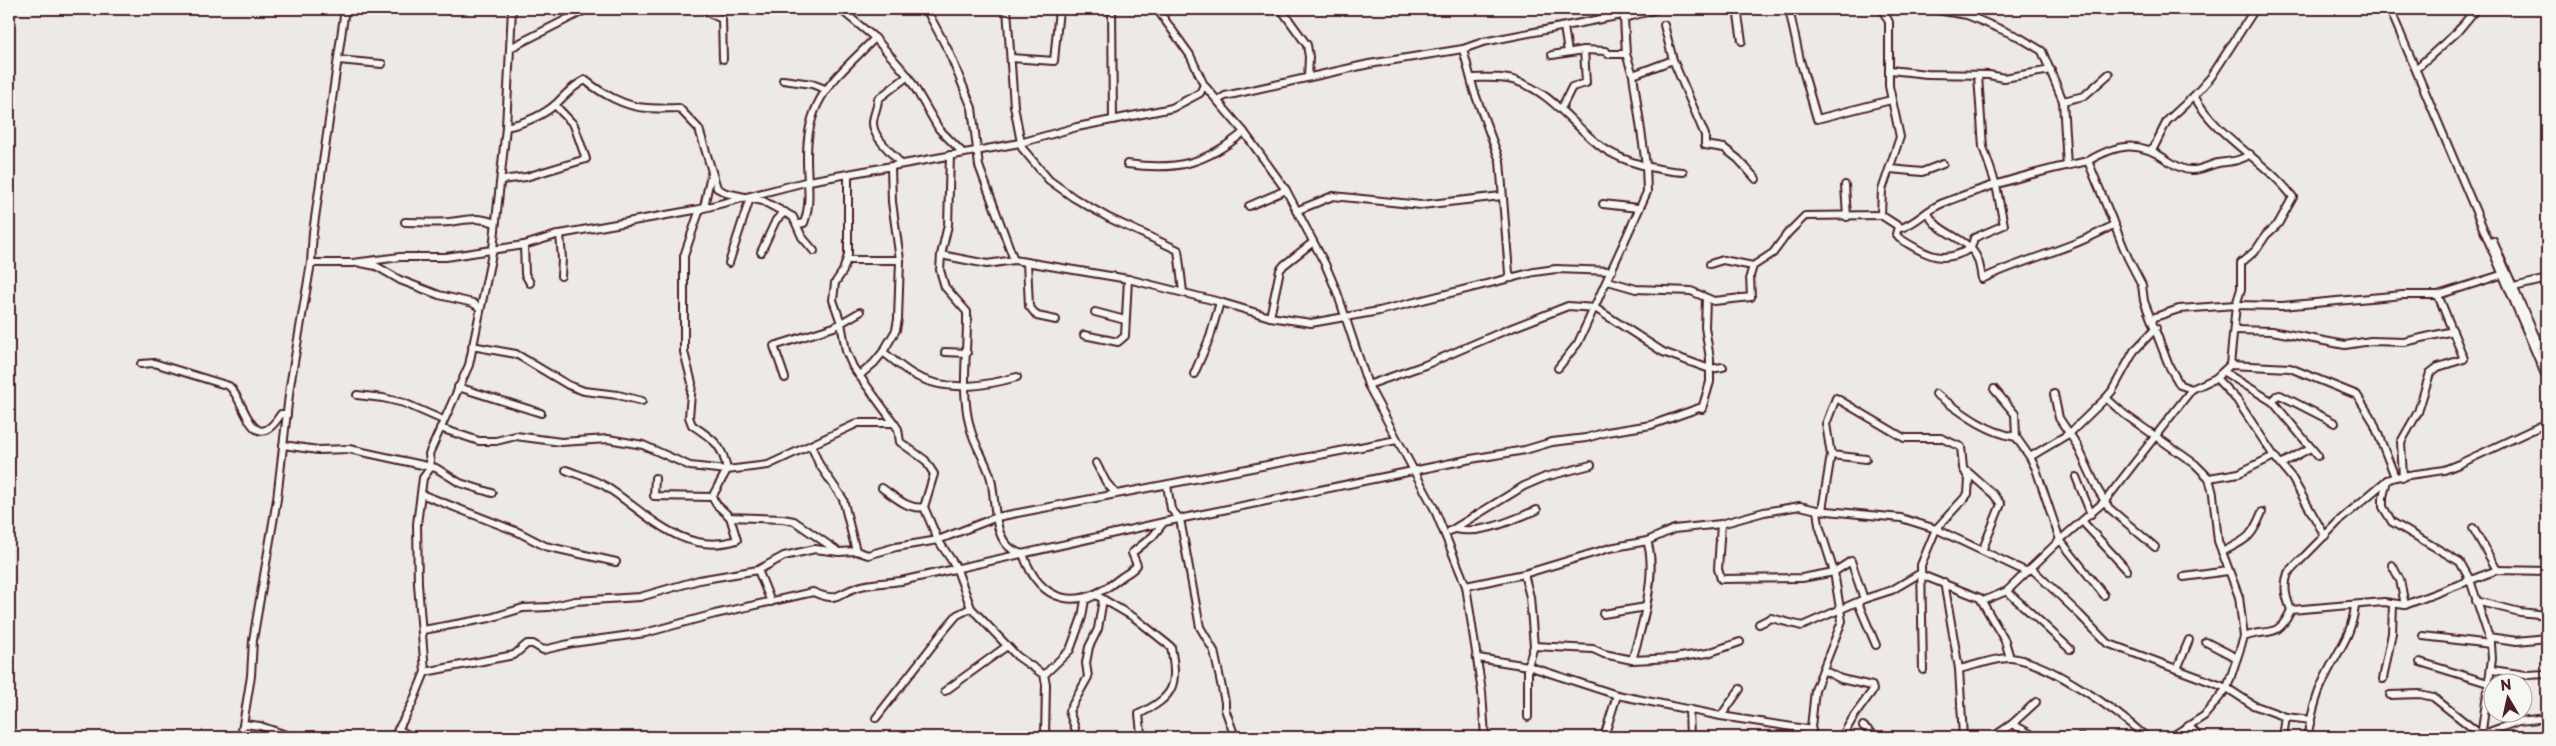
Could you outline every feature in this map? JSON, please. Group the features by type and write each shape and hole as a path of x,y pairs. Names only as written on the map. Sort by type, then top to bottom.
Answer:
{"street":[{"path":"241,737 287,414 311,262 313,232 345,9"},
{"path":"394,737 412,704 425,672 418,584 417,524 423,478 431,467 429,454 469,365 494,249 495,223 506,127 512,46 512,9"},
{"path":"512,46 586,9"},
{"path":"707,9 710,13 722,19 723,59"},
{"path":"840,9 875,38 908,76 939,129 962,152"},
{"path":"926,9 949,52 972,108 978,166 1014,260"},
{"path":"1007,9 1020,143 1049,180 1074,198 1109,218 1178,250 1183,292"},
{"path":"1011,58 1054,61 1059,9"},
{"path":"1112,9 1113,120"},
{"path":"1157,9 1190,54 1204,85 1244,132 1286,190 1312,243 1325,264 1337,292 1344,318 1368,385 1450,541 1466,586 1478,658 1484,737"},
{"path":"1281,9 1307,45 1309,57 1308,77"},
{"path":"1218,100 1225,96 1369,64 1462,50 1483,42 1621,14 1658,9"},
{"path":"1737,9 1742,41"},
{"path":"1788,9 1817,119 1891,100"},
{"path":"1881,215 1882,190 1900,138 1891,100 1889,22 1882,9"},
{"path":"1931,9 1967,15 2019,37 2042,51 2063,102 2067,166"},
{"path":"2150,150 2154,147 2167,122 2211,77 2255,9"},
{"path":"2392,9 2547,364"},
{"path":"2392,9 2486,231 2501,275 2547,379"},
{"path":"2418,66 2457,32 2476,9"},
{"path":"1558,368 1578,342 1647,192 1646,165 1633,75 1626,54 1621,14"},
{"path":"1664,25 1673,60 1706,135 1705,145 1724,148 1738,159 1756,179"},
{"path":"1564,27 1568,52"},
{"path":"798,224 804,223 809,209 809,181 806,158 808,124 825,89 875,38"},
{"path":"1462,50 1500,161 1509,273 1512,278"},
{"path":"1552,55 1584,50 1606,51 1608,54 1626,54"},
{"path":"1561,109 1572,87 1586,84 1584,50"},
{"path":"338,60 382,64"},
{"path":"1633,75 1673,60"},
{"path":"1890,70 1927,74 2017,77 2051,70"},
{"path":"2063,102 2084,96 2109,74"},
{"path":"900,163 876,135 873,120 878,110 878,99 908,76"},
{"path":"1898,227 1897,236 1924,253 1940,258 1954,257 1970,248 1974,238 2004,225 1996,185 1983,147 1978,76"},
{"path":"1471,78 1507,78 1517,81 1561,109 1604,148 1657,170 1683,172"},
{"path":"506,127 523,124 555,105 572,87 585,80 596,89 629,104 645,108 679,108 698,130 717,188 726,193 763,201 793,217 798,224 802,237 814,251"},
{"path":"783,80 812,84 825,89"},
{"path":"353,263 400,257 446,257 524,244 560,234 750,198 809,181 848,175 900,163 1020,143 1113,120 1172,108 1200,93 1204,85"},
{"path":"1983,601 2007,591 2060,540 2105,501 2157,437 2192,389 2216,378 2230,365 2236,305 2241,289 2241,263 2256,250 2266,235 2278,224 2293,197 2250,154 2227,138 2202,110 2194,96"},
{"path":"501,180 526,177 586,159 574,125 555,105"},
{"path":"1127,164 1147,167 1184,166 1204,160 1223,150 1244,132"},
{"path":"1608,280 1636,289 1691,291 1714,301 1751,297 1750,276 1753,266 1773,253 1787,234 1805,216 1846,217 1881,215 1898,227 1913,224 1920,215 1928,213 1940,204 1996,185 2088,160 2123,146 2150,150 2172,163 2191,170 2216,163 2241,161 2250,154"},
{"path":"950,155 948,225 940,270 945,287 967,312 966,386 970,427 991,477 999,533 1004,542 1017,553 1023,554"},
{"path":"2088,160 2128,258 2142,285 2144,301 2176,378 2180,385 2192,389"},
{"path":"1890,169 1922,172 1943,164"},
{"path":"859,376 883,352 896,330 900,260 892,202 892,166"},
{"path":"711,173 702,208 684,256 684,352 692,383 689,417 692,425 713,440 724,454 727,470 712,496"},
{"path":"848,175 847,260 835,283 833,300 841,324 846,351 859,376 898,429 900,442 925,460 934,470 934,478 924,507 938,540 956,567 971,608 1017,656 1044,675 1046,684 1044,710 1045,737"},
{"path":"1845,185 1846,217"},
{"path":"1249,206 1286,190"},
{"path":"1296,211 1333,196 1421,205 1502,196"},
{"path":"729,263 750,198"},
{"path":"1603,204 1638,208"},
{"path":"760,252 776,220 785,212"},
{"path":"1928,213 1932,222 1970,248 1978,259 1982,279 2009,266 2080,243 2115,224"},
{"path":"405,222 447,222 475,217 495,223"},
{"path":"560,234 561,276"},
{"path":"1270,317 1280,270 1312,243"},
{"path":"524,244 525,274 530,283"},
{"path":"941,256 987,264 1014,260 1128,279 1183,292 1270,317 1311,323 1344,318 1556,269 1612,271"},
{"path":"847,260 900,260"},
{"path":"1710,264 1723,260 1753,266"},
{"path":"311,262 353,263 376,266 413,286 473,303 480,308"},
{"path":"1026,262 1029,306 1037,316 1056,320"},
{"path":"2153,320 2152,318 2158,314 2171,310 2236,305 2282,306 2402,296 2438,295 2501,275"},
{"path":"1084,335 1118,342 1126,336 1125,320 1128,279"},
{"path":"2514,288 2547,279"},
{"path":"2403,476 2401,442 2418,412 2430,373 2438,367 2464,359 2438,295"},
{"path":"425,672 514,654 527,644 533,644 543,650 573,643 645,633 813,592 827,599 835,598 857,587 901,581 956,567 1164,522 1415,472 1470,459 1525,450 1552,442 1586,438 1607,432 1650,425 1702,409 1710,382 1705,327 1706,299"},
{"path":"1194,374 1210,337 1220,302"},
{"path":"1368,385 1425,365 1568,306 1595,308 1663,352 1710,369 1723,367"},
{"path":"785,378 774,346 841,324 860,312"},
{"path":"1095,312 1125,320"},
{"path":"2030,457 2070,433 2106,398 2112,391 2134,351 2156,328"},
{"path":"2235,330 2272,330 2345,346 2371,341 2404,342 2453,331"},
{"path":"472,346 516,354 568,385 584,390 642,401"},
{"path":"883,352 918,377 966,386 993,384 1016,377"},
{"path":"946,352 967,353"},
{"path":"141,364 154,363 228,386 250,423 257,429 268,430 274,425 281,414 287,414"},
{"path":"2230,365 2290,368 2357,395 2386,448 2395,477"},
{"path":"2224,372 2273,402 2318,456"},
{"path":"2216,378 2237,400 2274,456 2282,464 2325,536"},
{"path":"458,387 541,414"},
{"path":"1994,389 2015,414 2016,437 2030,457 2060,540 2104,595"},
{"path":"1936,394 1978,424 2004,436 2016,437"},
{"path":"2054,394 2059,418 2070,433 2105,501 2119,518 2155,547"},
{"path":"357,395 404,403 443,420"},
{"path":"2273,402 2276,396 2280,395 2335,423"},
{"path":"1478,658 1528,666 1616,695 1811,734 1816,690 1842,621 1834,572 1819,525 1820,510 1831,455 1826,424 1836,398 1904,438 1942,438 1961,447 1963,468 1969,479 1968,494 1936,529 1924,552 1919,574 1924,649 1923,670"},
{"path":"2106,398 2195,464 2209,478 2213,494 2218,541 2239,597 2244,638 2227,688 2204,716 2171,737"},
{"path":"2291,610 2286,598 2285,580 2288,574 2325,536 2387,480 2395,477 2444,470 2547,422"},
{"path":"440,428 479,441 516,436 561,442 608,439 643,445 690,466 727,470 768,465 858,423 894,423"},
{"path":"423,630 490,618 523,608 549,607 574,601 640,598 699,580 758,570 784,556 815,548 840,552 856,551 868,555 896,547 938,540 996,517 1396,440"},
{"path":"283,445 318,450 349,449 436,468 460,483 492,493"},
{"path":"811,445 818,464 843,499 856,551"},
{"path":"2282,464 2310,448"},
{"path":"1831,455 1866,458"},
{"path":"2209,478 2239,473 2274,456"},
{"path":"1096,463 1106,482 1116,494"},
{"path":"1450,541 1452,530 1524,486 1591,465"},
{"path":"1963,468 1993,494 2000,504 1982,551"},
{"path":"566,470 607,488 678,538 714,544 737,540 730,517 717,505 712,496"},
{"path":"2076,477 2091,514"},
{"path":"655,478 654,496 712,496"},
{"path":"2387,480 2382,497 2383,507 2392,522 2460,562 2470,580 2489,641 2491,674"},
{"path":"1167,484 1172,509 1180,519 1200,627 1214,651 1225,709 1235,737"},
{"path":"882,488 908,505 918,508 924,507"},
{"path":"421,494 518,532 546,546 616,562"},
{"path":"1466,586 1524,574 1610,548 1647,541 1674,529 1721,524 1764,512 1800,506 1820,510 1901,518 1936,529 1982,551 2029,570 2107,643 2227,688 2253,705 2286,717 2310,720"},
{"path":"1441,522 1452,530 1491,528 1537,510"},
{"path":"2222,552 2248,539 2254,532 2262,512"},
{"path":"730,517 783,518 794,521 840,552"},
{"path":"1044,675 1070,650 1082,617 1085,600 1100,597 1133,570 1137,565 1132,554 1153,536 1164,522"},
{"path":"2083,522 2127,570"},
{"path":"1721,524 1718,570 1721,578 1802,578 1834,572 1851,561 1861,601 1876,646"},
{"path":"2473,528 2497,570"},
{"path":"1632,660 1646,607 1651,572 1651,553 1647,541"},
{"path":"1023,554 1030,573 1056,597 1075,599 1100,597 1135,618 1171,647 1174,661 1171,692 1161,703 1139,714 1140,734 1143,737"},
{"path":"2392,565 2400,580 2405,605"},
{"path":"758,570 771,602"},
{"path":"2291,610 2384,602 2405,605 2497,570 2547,571"},
{"path":"2184,577 2228,571"},
{"path":"1524,574 1530,597 1534,646 1528,666 1528,717"},
{"path":"1758,624 1771,618 1802,626 1892,590 1919,574 1944,582 1983,601 2006,641 2010,658"},
{"path":"1944,582 1959,669 1963,737"},
{"path":"2007,591 2070,649"},
{"path":"1075,728 1069,711 1088,677 1086,663 1088,647 1098,629 1100,597"},
{"path":"2476,601 2520,612 2547,615"},
{"path":"2383,679 2392,634 2393,604"},
{"path":"2307,737 2321,684 2348,637 2355,605"},
{"path":"1603,614 1646,607"},
{"path":"876,718 957,615 971,608"},
{"path":"2244,638 2274,632 2281,626 2291,610"},
{"path":"2423,636 2489,641 2547,638"},
{"path":"2177,669 2189,640"},
{"path":"1534,646 1593,649 1604,654 1632,660 1674,658 1708,653 1740,642"},
{"path":"2206,642 2237,658"},
{"path":"946,691 1007,646"},
{"path":"1959,669 2010,658 2050,671 2114,711 2146,737"},
{"path":"2420,662 2484,683"},
{"path":"1823,670 1841,679 1872,686 1873,690 1854,716 1842,737"},
{"path":"2492,670 2526,675 2547,674"},
{"path":"1721,716 1740,690"},
{"path":"2390,695 2420,694 2433,697 2481,736"},
{"path":"1604,737 1616,695"},
{"path":"1993,737 2012,724 2036,702"},
{"path":"1689,709 1690,737"},
{"path":"2481,736 2484,714"},
{"path":"2283,737 2286,717"},
{"path":"2481,736 2519,722 2547,718"},
{"path":"244,724 260,726 292,737"},
{"path":"2012,724 2036,737"},
{"path":"1862,726 1877,737"},
{"path":"2190,726 2199,737"},
{"path":"398,729 412,737"}]}
